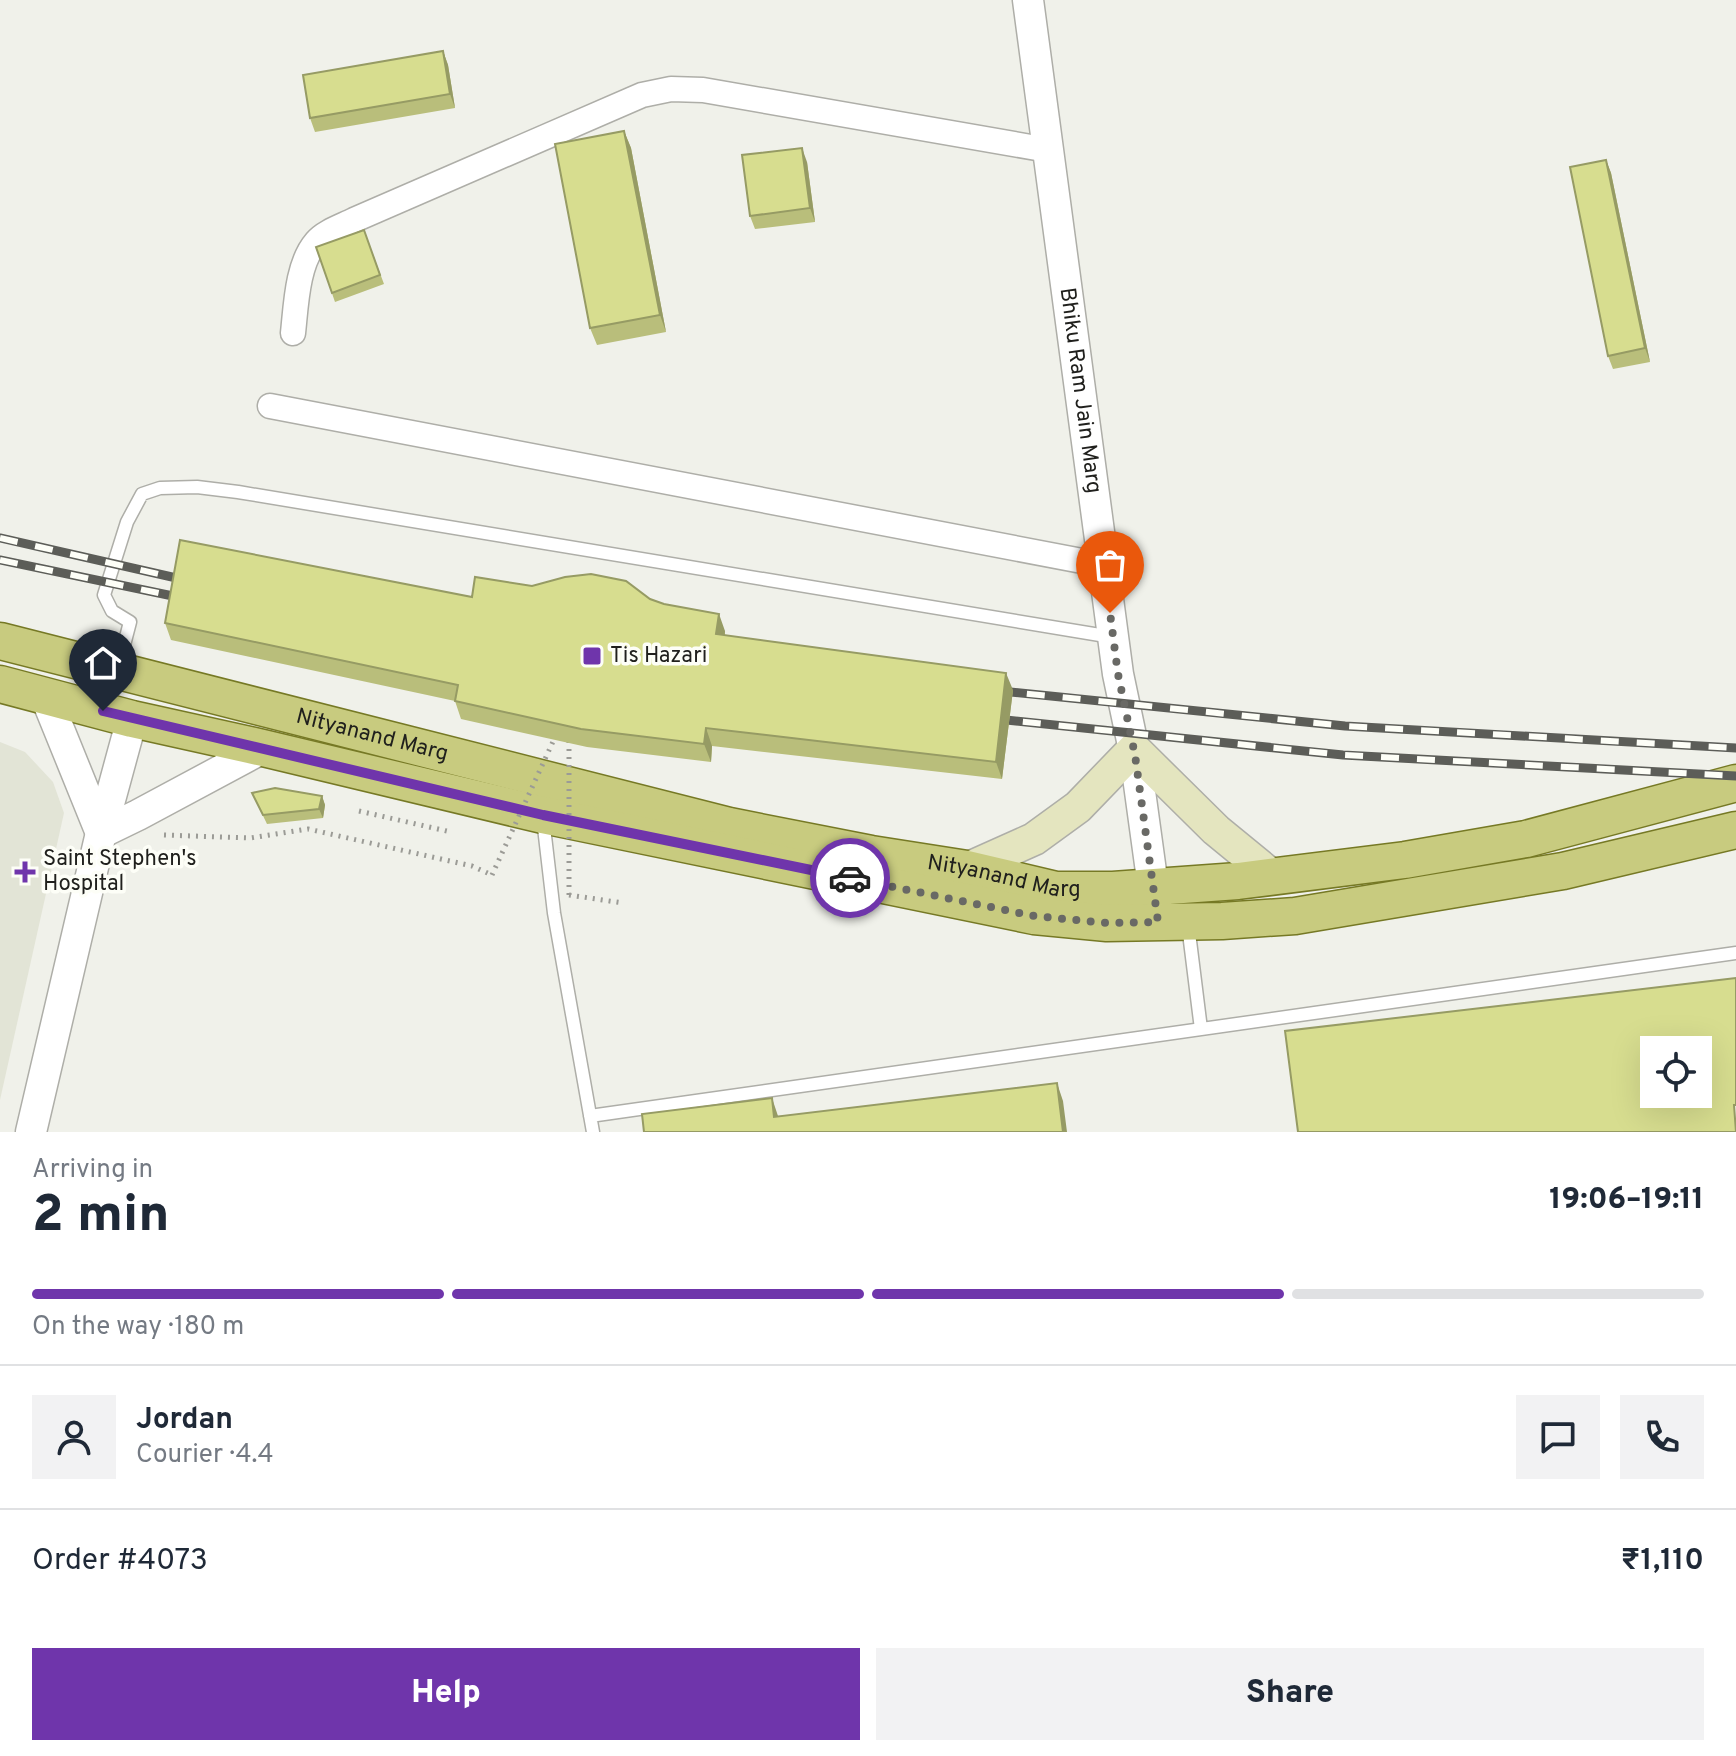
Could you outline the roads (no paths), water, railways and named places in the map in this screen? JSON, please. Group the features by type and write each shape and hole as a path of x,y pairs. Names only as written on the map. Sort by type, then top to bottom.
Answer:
{"main road":[{"name":"Nityanand Marg","path":"0,641 729,826 967,869 1056,890 1222,921 1295,916 1563,871 1734,831"},
{"name":"Nityanand Marg","path":"0,684 132,719 543,815 1034,916 1107,923 1166,910 1272,876 1405,860 1526,839 1728,785"},
{"path":"967,869 1034,839 1078,807 1134,749 1216,830 1272,876"},
{"path":"1728,785 1734,831"}],"street":[{"name":"Bhiku Ram Jain Marg","path":"1028,0 1118,674 1166,910"},
{"path":"293,333 302,272 306,257 317,239 642,95 671,89 703,90 1048,150"},
{"path":"270,406 1103,565"},
{"path":"45,695 101,833"},
{"path":"31,1132 101,833 132,719"},
{"path":"101,833 263,748"}],"lane":[{"path":"117,671 130,622 112,611 104,595 127,522 142,494 160,488 197,487 238,492 1113,637"},
{"path":"543,815 554,913 593,1132"},
{"path":"1166,910 1201,1029"},
{"path":"590,1116 1736,953"}],"railway":[{"path":"0,538 194,582"},
{"path":"0,560 192,600"},
{"path":"991,690 1345,726 1736,748"},
{"path":"987,718 1343,755 1736,776"}],"place":[{"name":"Tis Hazari","path":"592,656"},
{"name":"Saint Stephen's Hospital","path":"25,872"}]}
